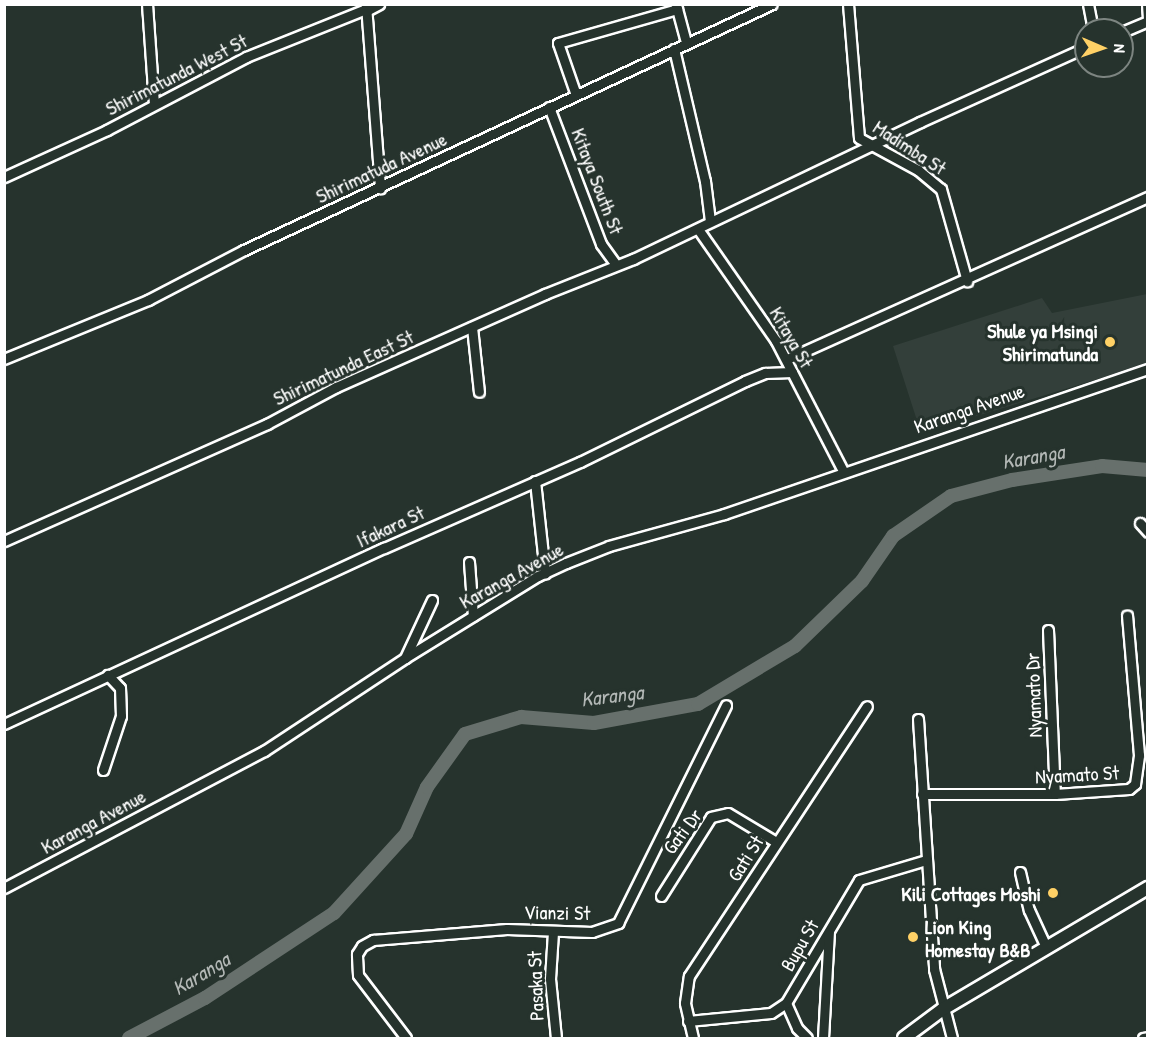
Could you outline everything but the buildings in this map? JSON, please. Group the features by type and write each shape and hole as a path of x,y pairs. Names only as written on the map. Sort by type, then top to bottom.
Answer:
{"street":[{"path":"147,4 154,104"},
{"name":"Shirimatunda West St","path":"4,177 246,57 379,4"},
{"name":"Shirimatuda Avenue","path":"4,360 117,314 549,107 772,4"},
{"name":"Madimba St","path":"848,4 857,134 931,178 941,189 967,281"},
{"path":"1134,26 1148,20 1147,4"},
{"path":"576,95 558,43 677,7 686,43"},
{"path":"366,8 380,188"},
{"path":"674,49 705,181 710,221"},
{"name":"Shirimatunda East St","path":"4,541 472,327 698,229 710,221 873,144 1074,52"},
{"name":"Kitaya South St","path":"549,107 601,244 616,265"},
{"path":"787,359 967,281 1148,197"},
{"name":"Kitaya St","path":"698,229 787,359 843,471"},
{"path":"472,327 479,392"},
{"name":"Karanga Avenue","path":"4,888 264,751 405,658 544,573 609,546 724,514 843,471 1148,369"},
{"name":"Ifakara St","path":"4,724 536,481 744,381 765,373 792,372"},
{"path":"536,481 544,573"},
{"path":"1140,523 1148,532"},
{"path":"469,561 473,616"},
{"path":"405,658 432,600"},
{"name":"Nyamato St","path":"922,794 1054,794 1129,789 1135,784 1139,755 1127,616"},
{"name":"Nyamato Dr","path":"1048,630 1054,794"},
{"path":"103,770 121,716 120,688 108,675"},
{"name":"Vianzi St","path":"406,1038 358,975 357,954 362,946 373,940 507,929 552,933 592,932 618,923 726,705"},
{"name":"Gati St","path":"693,1038 688,1021 685,989 689,976 867,706"},
{"path":"918,719 934,969 952,1038"},
{"name":"Gati Dr","path":"661,896 711,817 728,813 776,842"},
{"name":"Bupu St","path":"786,1003 860,880 926,860"},
{"path":"1020,872 1029,910 1046,947"},
{"path":"904,1038 944,1009 1148,888"},
{"path":"823,1038 829,929"},
{"name":"Pasaka St","path":"552,933 550,979 556,1038"},
{"path":"688,1021 771,1013 786,1003 797,1028 807,1038"},
{"path":"1143,1038 1148,1036"}],"shaded area":[{"path":"1147,294 1147,364 921,433 893,346 1042,298 1052,313"}],"waterway":[{"name":"Karanga","path":"129,1038 205,998 334,913 406,834 427,787 465,734 521,717 594,723 698,704 795,646 862,581 893,536 951,496 1012,480 1102,466 1148,470"}],"place":[{"name":"Shule ya Msingi Shirimatunda","path":"1110,342"},
{"name":"Kili Cottages Moshi","path":"1053,893"},
{"name":"Lion King Homestay B&B","path":"913,937"}]}
